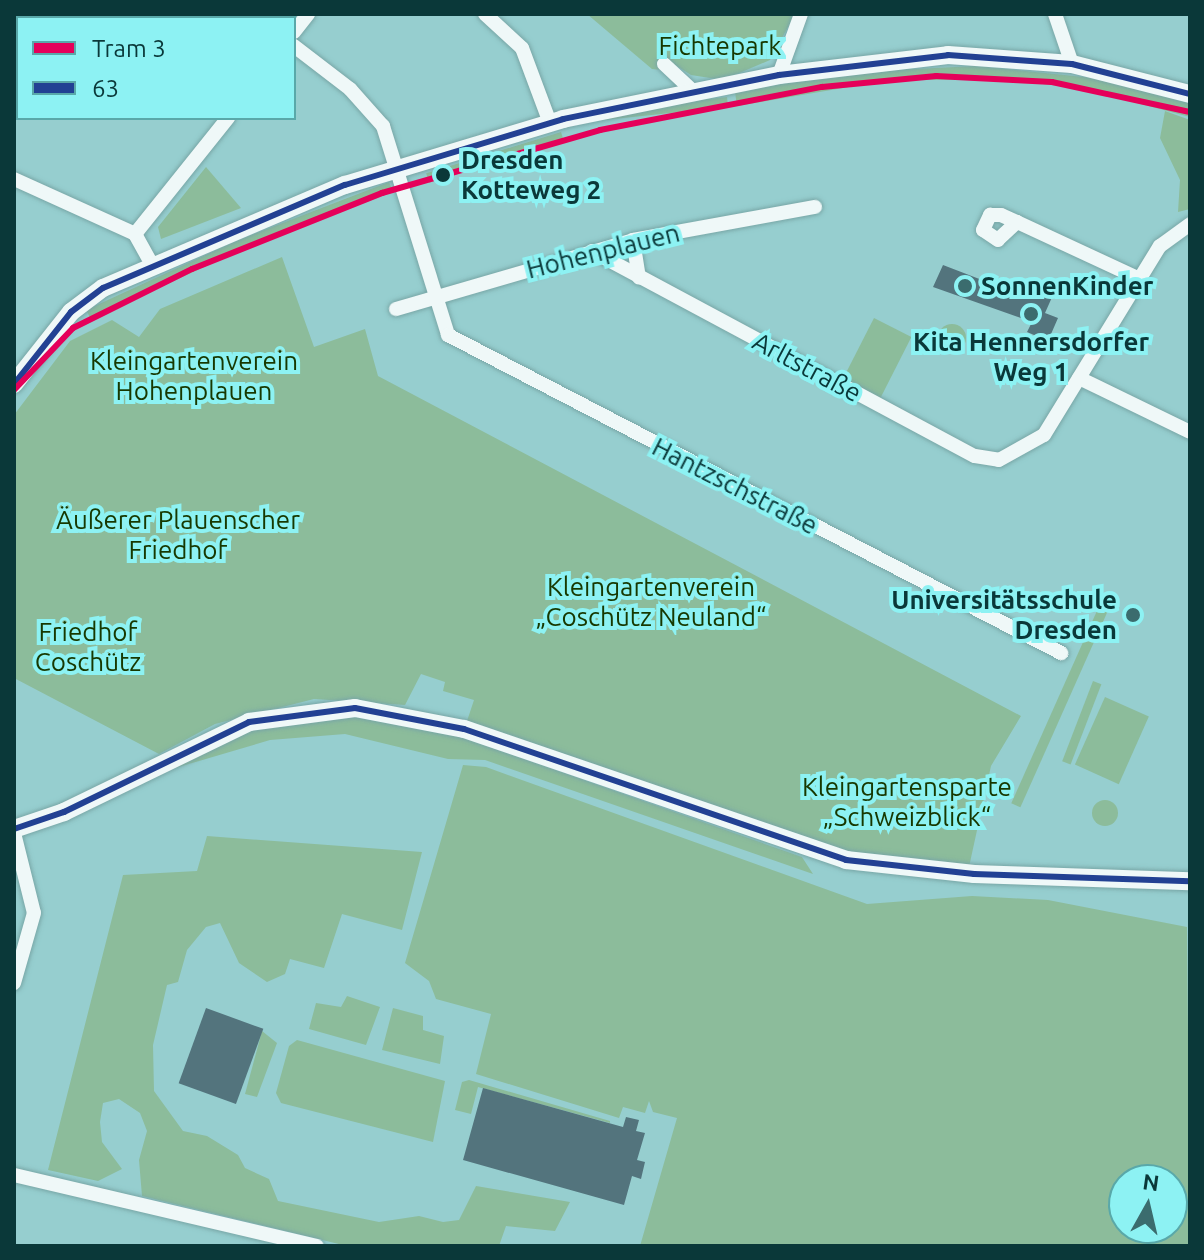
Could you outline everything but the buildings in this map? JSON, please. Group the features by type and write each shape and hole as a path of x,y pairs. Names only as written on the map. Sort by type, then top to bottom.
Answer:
{"street":[{"path":"485,14 522,48 550,123"},
{"path":"779,75 801,14"},
{"path":"1055,14 1072,64"},
{"name":"Hantzschstraße","path":"296,48 374,113 399,167 448,335 1061,653"},
{"path":"14,384 78,305 152,265 399,167 550,123 779,75 948,55 1072,64 1190,94"},
{"path":"664,64 693,91"},
{"path":"135,234 226,120"},
{"path":"14,179 135,234 152,265"},
{"name":"Hohenplauen","path":"396,309 438,294 633,240 815,207"},
{"path":"1017,222 1140,279"},
{"path":"1190,224 1168,238 1079,378 1190,432"},
{"path":"633,240 639,278"},
{"name":"Arltstraße","path":"592,251 975,456 999,460 1031,447 1079,378"},
{"path":"14,983 34,913 14,831 64,812 249,722 355,708 464,729 846,860 974,874 1190,881"},
{"path":"14,1175 317,1246"}],"green space":[{"name":"Fichtepark","path":"587,14 795,14 770,60 723,80 691,75 669,61 662,70 652,69"},
{"path":"976,66 1093,78 1190,103 1190,117 1088,90 1014,80 890,80 737,106 735,92 853,72"},
{"path":"727,97 728,107 568,124 567,114"},
{"path":"1165,111 1190,120 1190,209 1178,212 1180,180 1160,138"},
{"path":"561,132 564,142 429,183 426,173"},
{"path":"206,167 241,208 161,239 158,227"},
{"path":"389,182 393,192 252,245 91,319 86,310 236,241"},
{"path":"282,257 314,347 365,329 378,376 1021,716 991,766 969,867 848,854 466,724 474,700 443,691 445,682 421,674 405,705 314,699 215,724 159,754 14,678 14,415 70,341 112,320 139,337 160,309"},
{"path":"874,318 911,337 881,398 843,379"},
{"path":"952,324 962,328 966,338 962,348 952,352 942,348 938,338 942,328"},
{"path":"1104,595 1113,599 1020,807 1011,803"},
{"path":"1093,681 1101,684 1071,765 1062,761"},
{"path":"1105,697 1149,717 1119,784 1075,765"},
{"path":"354,717 462,737 802,857 813,874 485,760 448,759 345,734 270,740 155,774 257,728"},
{"path":"463,765 486,767 867,904 972,896 1048,900 1187,927 1190,1246 640,1246 677,1118 653,1112 649,1101 645,1113 623,1107 619,1118 476,1074 491,1014 436,999 429,981 405,963"},
{"path":"1105,800 1114,804 1118,813 1114,822 1105,826 1096,822 1092,813 1096,804"},
{"path":"207,836 422,852 402,930 342,914 324,968 290,959 285,974 267,982 239,963 220,923 206,927 187,950 178,982 167,985 153,1045 154,1091 183,1131 207,1136 238,1155 245,1168 269,1179 278,1201 379,1222 419,1216 443,1222 459,1220 476,1186 570,1202 555,1231 506,1226 499,1246 347,1246 142,1196 139,1160 147,1131 140,1113 119,1099 103,1103 100,1122 102,1142 122,1169 98,1181 48,1170 123,875 197,871"},
{"path":"347,996 380,1007 366,1045 309,1029 316,1003 341,1007"},
{"path":"393,1008 423,1016 423,1030 444,1036 440,1064 382,1050"},
{"path":"262,1031 277,1043 257,1097 245,1094"},
{"path":"297,1040 445,1081 433,1142 281,1103 276,1093 289,1046"},
{"path":"469,1080 610,1123 478,1087 471,1114 455,1110 462,1082"}],"tram line":[{"name":"3","path":"14,390 73,328 192,269 382,193 600,130 822,87 936,76 1052,82 1190,112"}],"transit line":[{"name":"63","path":"14,384 71,312 103,288 345,185 563,119 779,75 948,55 1072,64 1190,94"},
{"name":"63","path":"14,829 64,812 249,722 355,708 464,729 846,860 974,874 1190,881"}],"place":[{"name":"Dresden Kotteweg 2","path":"443,175"},
{"name":"SonnenKinder","path":"965,286"},
{"name":"Kita Hennersdorfer Weg 1","path":"1031,314"},
{"name":"Universitätsschule Dresden","path":"1133,615"}],"park label":[{"name":"Kleingartenverein Hohenplauen","path":"194,376"},
{"name":"Äußerer Plauenscher Friedhof","path":"178,535"},
{"name":"Kleingartenverein „Coschütz Neuland“","path":"651,602"},
{"name":"Friedhof Coschütz","path":"88,647"},
{"name":"Kleingartensparte „Schweizblick“","path":"907,802"}]}
